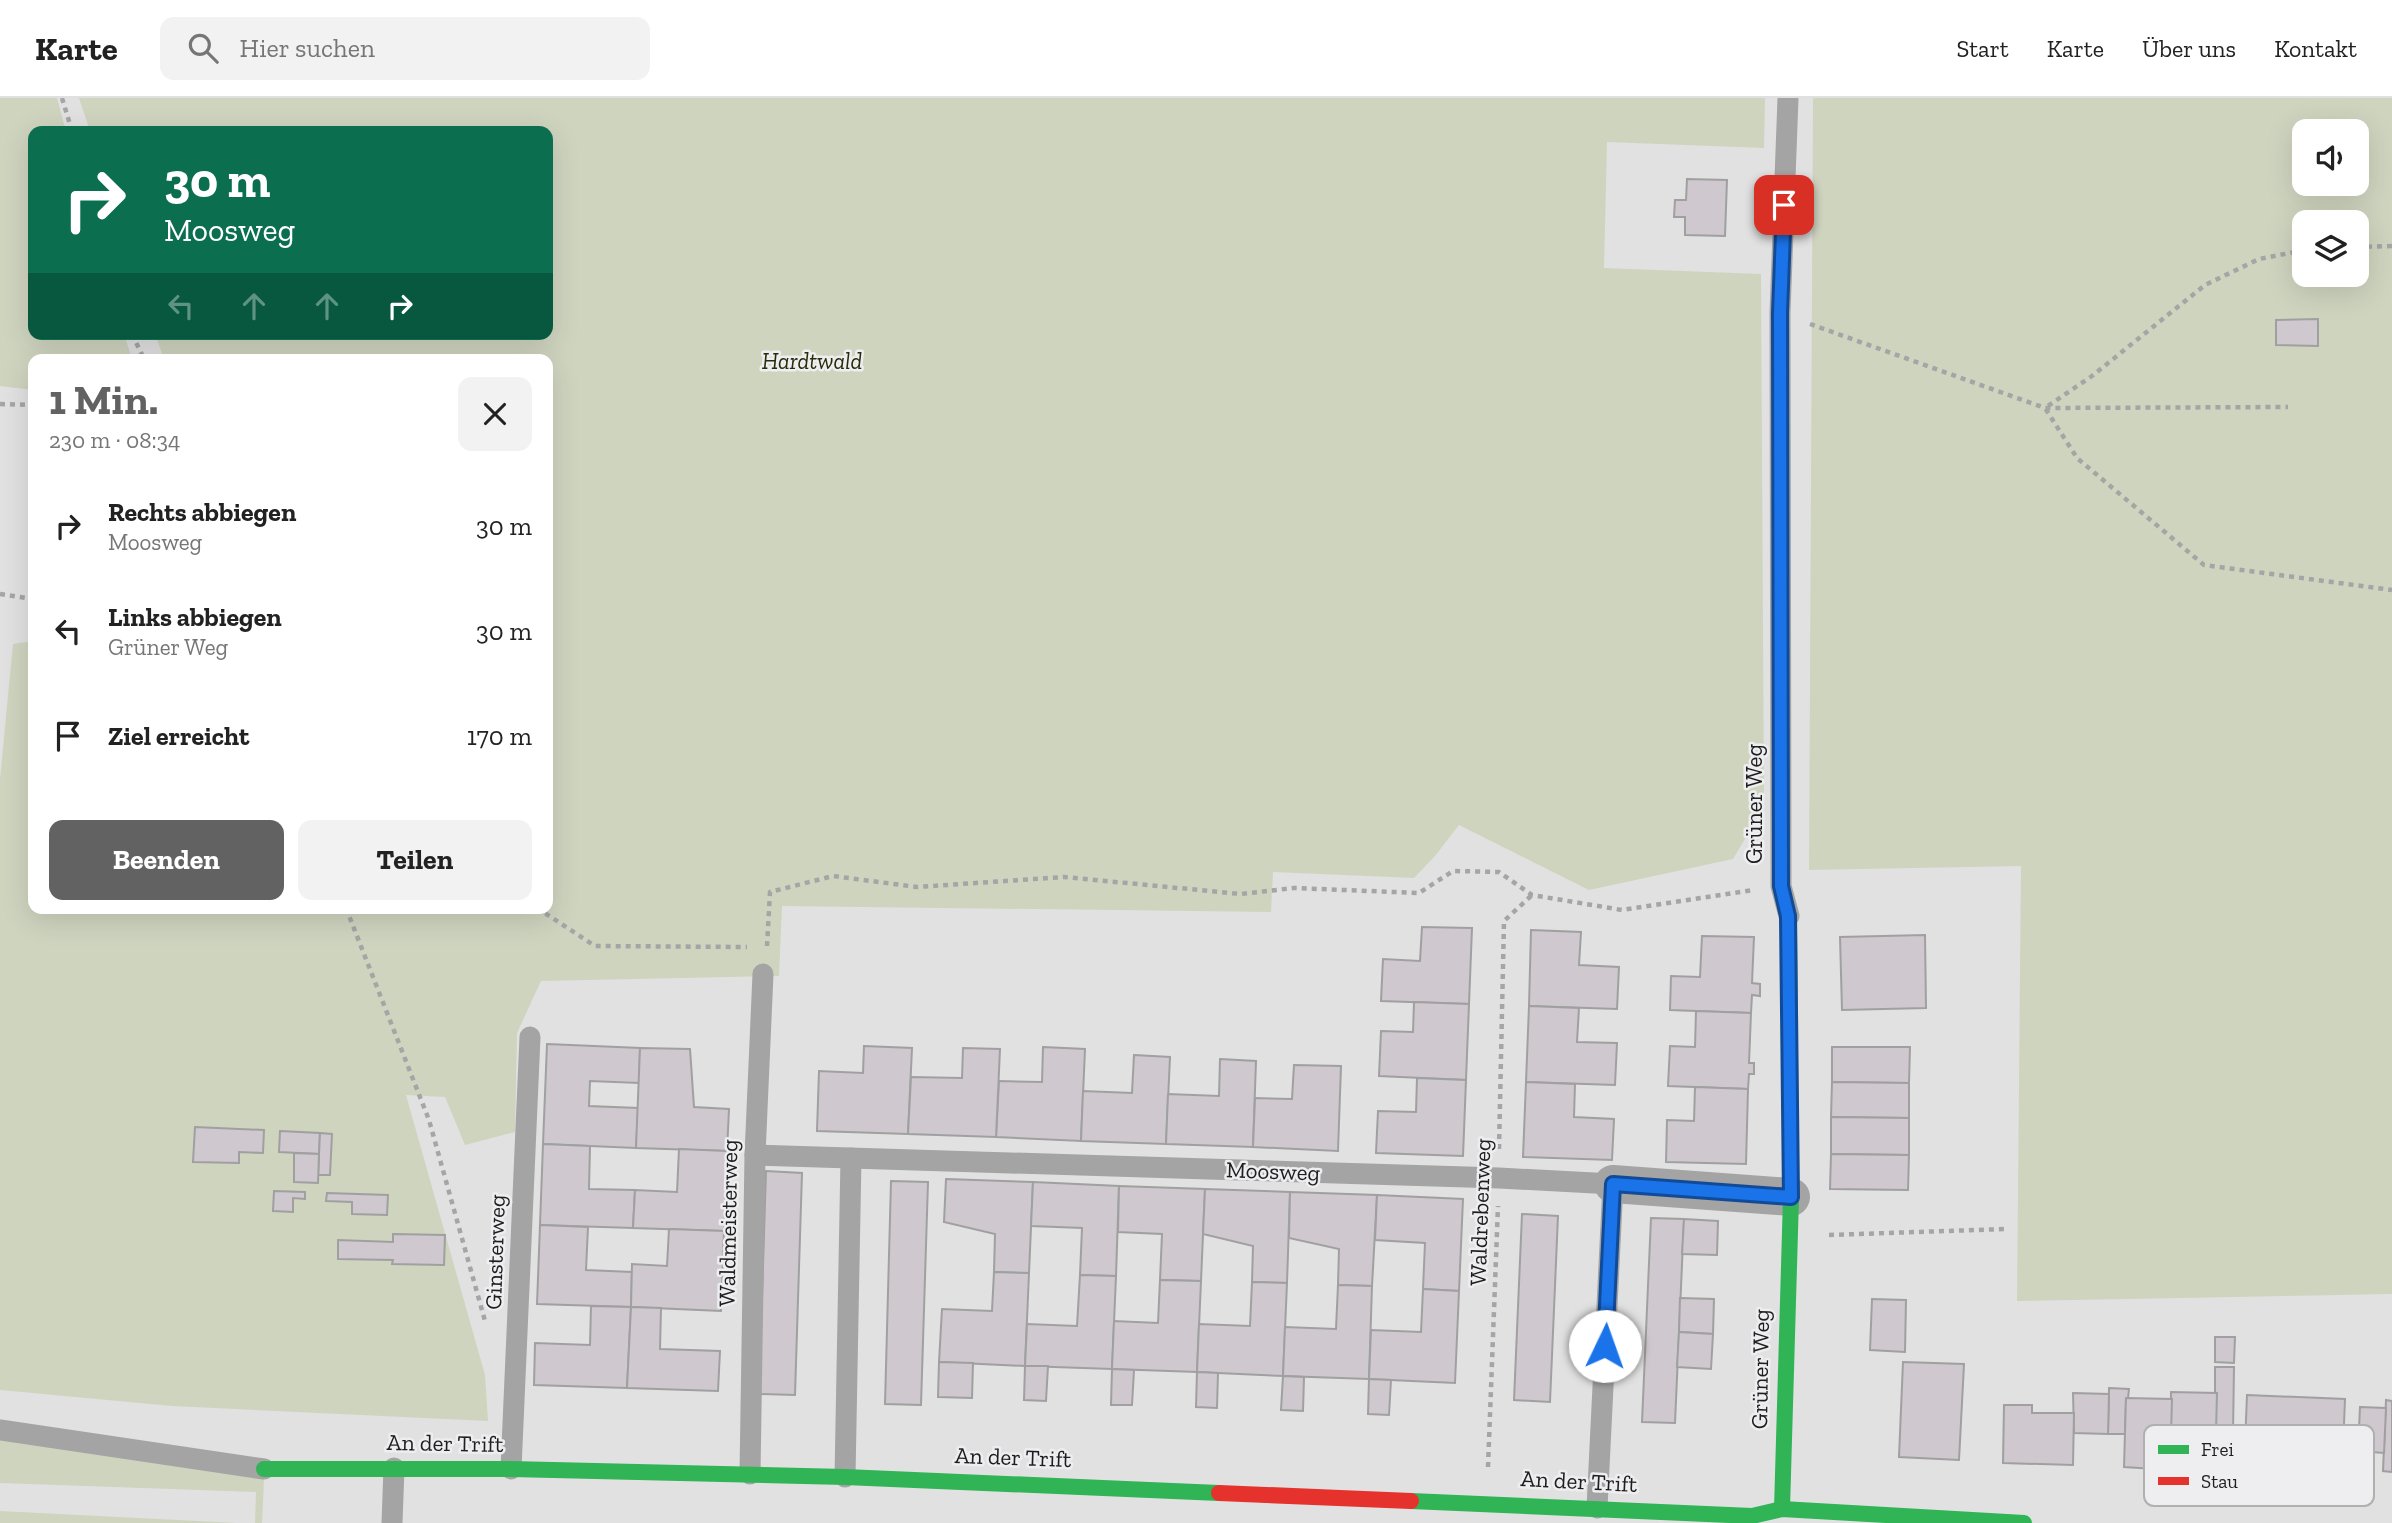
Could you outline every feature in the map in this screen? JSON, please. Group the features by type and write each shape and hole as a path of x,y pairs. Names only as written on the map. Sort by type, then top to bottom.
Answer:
{"street":[{"name":"Grüner Weg","path":"1783,1509 1791,1197 1788,916"},
{"name":"Moosweg","path":"1613,1184 1791,1197"},
{"name":"An der Trift","path":"264,1469 511,1469 750,1474 1597,1507 1719,1518 1752,1519 1783,1509 2024,1523"}],"lane":[{"name":"Grüner Weg","path":"1788,98 1780,313 1781,886 1788,916"},
{"name":"Waldmeisterweg","path":"750,1474 755,1155 764,974"},
{"name":"Ginsterweg","path":"511,1469 530,1037"},
{"name":"Moosweg","path":"755,1155 1499,1178 1613,1184"},
{"path":"845,1477 851,1158"},
{"path":"1597,1507 1613,1184"},
{"name":"An der Trift","path":"0,1430 264,1469"},
{"path":"392,1523 394,1468"}],"path":[{"path":"62,98 70,126"},
{"path":"2369,247 2392,246"},
{"path":"2045,408 2092,376 2205,285 2259,259 2292,253"},
{"path":"1780,313 2045,408 2288,407"},
{"path":"0,404 28,405"},
{"path":"2045,408 2077,458 2203,565 2392,590"},
{"path":"0,594 28,598"},
{"path":"546,914 595,946 767,947 770,892 833,876 917,887 1064,877 1241,894 1294,888 1419,893 1453,871 1499,872 1532,895 1622,910 1781,886"},
{"name":"Waldrebenweg","path":"1487,1503 1499,1178 1504,921 1532,895"},
{"path":"348,914 429,1120 488,1330"},
{"path":"1790,1236 2005,1229"}],"green space":[{"path":"0,98 57,98 65,126 28,126 28,340 126,340 130,354 28,354 28,389 0,386"},
{"name":"Hardtwald","path":"79,98 1765,98 1764,148 1607,142 1604,268 1761,274 1764,807 1733,859 1589,890 1459,825 1414,878 1273,872 1271,912 782,906 779,976 541,981 517,1033 515,1132 465,1145 445,1097 406,1095 485,1375 488,1421 172,1406 0,1390 0,779 13,644 28,642 28,914 553,914 553,354 162,354 157,340 553,340 553,126 88,126"},
{"path":"1813,98 2392,98 2392,1294 2017,1301 2021,866 1809,870"},
{"path":"0,1438 264,1479 262,1523 255,1523 256,1492 0,1483"},
{"path":"0,1511 237,1523 0,1523"}],"building":[{"path":"1687,179 1727,180 1725,236 1685,235 1685,217 1674,217 1675,200 1686,200"},
{"path":"2318,319 2318,346 2276,345 2276,320"},
{"path":"1422,927 1472,928 1469,1004 1381,1001 1383,959 1420,961"},
{"path":"1531,930 1581,932 1579,965 1619,967 1617,1009 1529,1006"},
{"path":"1925,935 1926,1008 1842,1010 1840,937"},
{"path":"1702,936 1754,937 1752,983 1760,984 1760,996 1752,995 1751,1013 1670,1010 1671,976 1700,977"},
{"path":"1414,1002 1469,1004 1466,1080 1379,1076 1381,1031 1413,1032"},
{"path":"1529,1006 1579,1008 1577,1042 1617,1043 1615,1085 1526,1082"},
{"path":"1696,1011 1751,1013 1749,1063 1754,1063 1754,1074 1749,1074 1748,1089 1668,1086 1670,1046 1695,1047"},
{"path":"547,1044 640,1048 639,1083 590,1081 589,1106 638,1108 636,1148 543,1144"},
{"path":"864,1046 912,1048 908,1134 817,1131 819,1071 863,1073"},
{"path":"1043,1047 1085,1049 1081,1141 996,1137 999,1081 1042,1082"},
{"path":"1832,1047 1910,1047 1909,1083 1832,1082"},
{"path":"640,1048 690,1049 694,1107 729,1109 727,1151 636,1148"},
{"path":"963,1048 1000,1049 996,1137 908,1134 911,1077 962,1078"},
{"path":"1134,1055 1170,1057 1166,1144 1081,1141 1083,1091 1132,1093"},
{"path":"1220,1059 1256,1061 1253,1147 1166,1144 1168,1094 1219,1096"},
{"path":"1294,1065 1341,1066 1338,1151 1253,1147 1255,1098 1292,1099"},
{"path":"1417,1078 1466,1080 1463,1156 1376,1153 1378,1111 1416,1112"},
{"path":"1526,1082 1575,1084 1574,1117 1614,1119 1612,1160 1523,1157"},
{"path":"1832,1082 1909,1083 1909,1118 1831,1117"},
{"path":"1695,1087 1748,1089 1746,1164 1666,1162 1667,1120 1694,1121"},
{"path":"1831,1117 1909,1118 1909,1155 1831,1154"},
{"path":"195,1127 264,1130 263,1153 239,1152 239,1163 193,1162"},
{"path":"280,1131 320,1133 319,1154 279,1152"},
{"path":"320,1133 332,1134 330,1175 318,1175"},
{"path":"543,1144 590,1146 589,1189 635,1190 633,1228 540,1225"},
{"path":"679,1149 727,1151 724,1231 633,1228 635,1190 677,1192"},
{"path":"294,1153 319,1154 318,1183 294,1182"},
{"path":"1831,1154 1909,1155 1908,1190 1830,1189"},
{"path":"766,1171 802,1173 795,1395 759,1394"},
{"path":"946,1179 1033,1182 1029,1273 994,1272 995,1234 944,1222"},
{"path":"891,1181 928,1182 921,1405 885,1404"},
{"path":"1033,1182 1119,1186 1116,1276 1080,1275 1082,1228 1031,1226"},
{"path":"1119,1186 1205,1189 1201,1281 1160,1280 1162,1234 1118,1232"},
{"path":"1205,1189 1290,1192 1287,1283 1252,1282 1253,1246 1203,1234"},
{"path":"274,1191 305,1192 305,1199 293,1198 293,1212 273,1211"},
{"path":"1290,1192 1377,1195 1372,1286 1338,1285 1339,1249 1289,1238"},
{"path":"327,1193 388,1195 387,1215 352,1214 352,1202 326,1201"},
{"path":"1377,1195 1463,1199 1459,1291 1423,1289 1425,1243 1375,1240"},
{"path":"1522,1214 1558,1216 1550,1402 1514,1400"},
{"path":"1651,1218 1684,1219 1675,1423 1642,1422"},
{"path":"1684,1219 1718,1221 1717,1255 1682,1254"},
{"path":"540,1225 588,1227 586,1270 632,1272 631,1307 537,1304"},
{"path":"669,1229 724,1231 721,1311 631,1307 632,1264 667,1266"},
{"path":"393,1234 445,1235 444,1265 392,1264 393,1260 338,1259 338,1240 393,1242"},
{"path":"994,1272 1029,1273 1025,1366 939,1362 942,1309 992,1311"},
{"path":"1080,1275 1116,1276 1112,1369 1025,1366 1027,1324 1077,1326"},
{"path":"1160,1280 1201,1281 1197,1372 1112,1369 1114,1321 1158,1323"},
{"path":"1252,1282 1287,1283 1283,1376 1197,1372 1199,1324 1250,1326"},
{"path":"1338,1285 1372,1286 1369,1379 1283,1376 1285,1327 1336,1329"},
{"path":"1423,1289 1459,1291 1455,1383 1369,1379 1371,1330 1421,1332"},
{"path":"1680,1298 1714,1299 1713,1334 1679,1332"},
{"path":"1872,1299 1906,1300 1905,1352 1870,1350"},
{"path":"591,1306 631,1307 627,1388 534,1385 535,1343 590,1345"},
{"path":"631,1307 661,1308 660,1349 720,1351 718,1391 627,1388"},
{"path":"1679,1332 1713,1334 1711,1369 1677,1367"},
{"path":"2215,1337 2235,1337 2234,1363 2215,1362"},
{"path":"939,1362 973,1363 972,1398 938,1397"},
{"path":"1903,1362 1964,1364 1959,1460 1899,1457"},
{"path":"1025,1366 1048,1366 1046,1401 1024,1400"},
{"path":"2215,1367 2234,1367 2233,1425 2215,1425"},
{"path":"1112,1369 1134,1370 1132,1405 1111,1405"},
{"path":"1197,1372 1218,1373 1217,1408 1196,1407"},
{"path":"1283,1376 1304,1377 1303,1411 1281,1410"},
{"path":"1369,1379 1391,1380 1389,1415 1368,1414"},
{"path":"2109,1388 2129,1389 2126,1398 2125,1434 2108,1434"},
{"path":"2171,1392 2217,1393 2216,1425 2171,1425"},
{"path":"2073,1393 2109,1394 2108,1434 2074,1433"},
{"path":"2247,1395 2345,1399 2344,1425 2246,1425"},
{"path":"2126,1398 2172,1399 2171,1425 2144,1425 2144,1468 2124,1467"},
{"path":"2386,1400 2392,1401 2392,1472 2383,1471"},
{"path":"2004,1405 2032,1405 2032,1413 2074,1413 2073,1465 2003,1463"},
{"path":"2360,1407 2386,1408 2384,1453 2374,1452 2374,1425 2359,1425"}],"traffic: fast":[{"path":"1782,1509 1791,1197 1789,916"},
{"path":"264,1469 511,1469 845,1477 1219,1493"},
{"path":"1411,1501 1752,1516 1782,1509 2024,1523"}],"traffic: jam":[{"path":"1219,1493 1411,1501"}],"route":[{"path":"1605,1346 1613,1184 1791,1197 1788,916 1781,886 1780,313 1784,205"}]}
